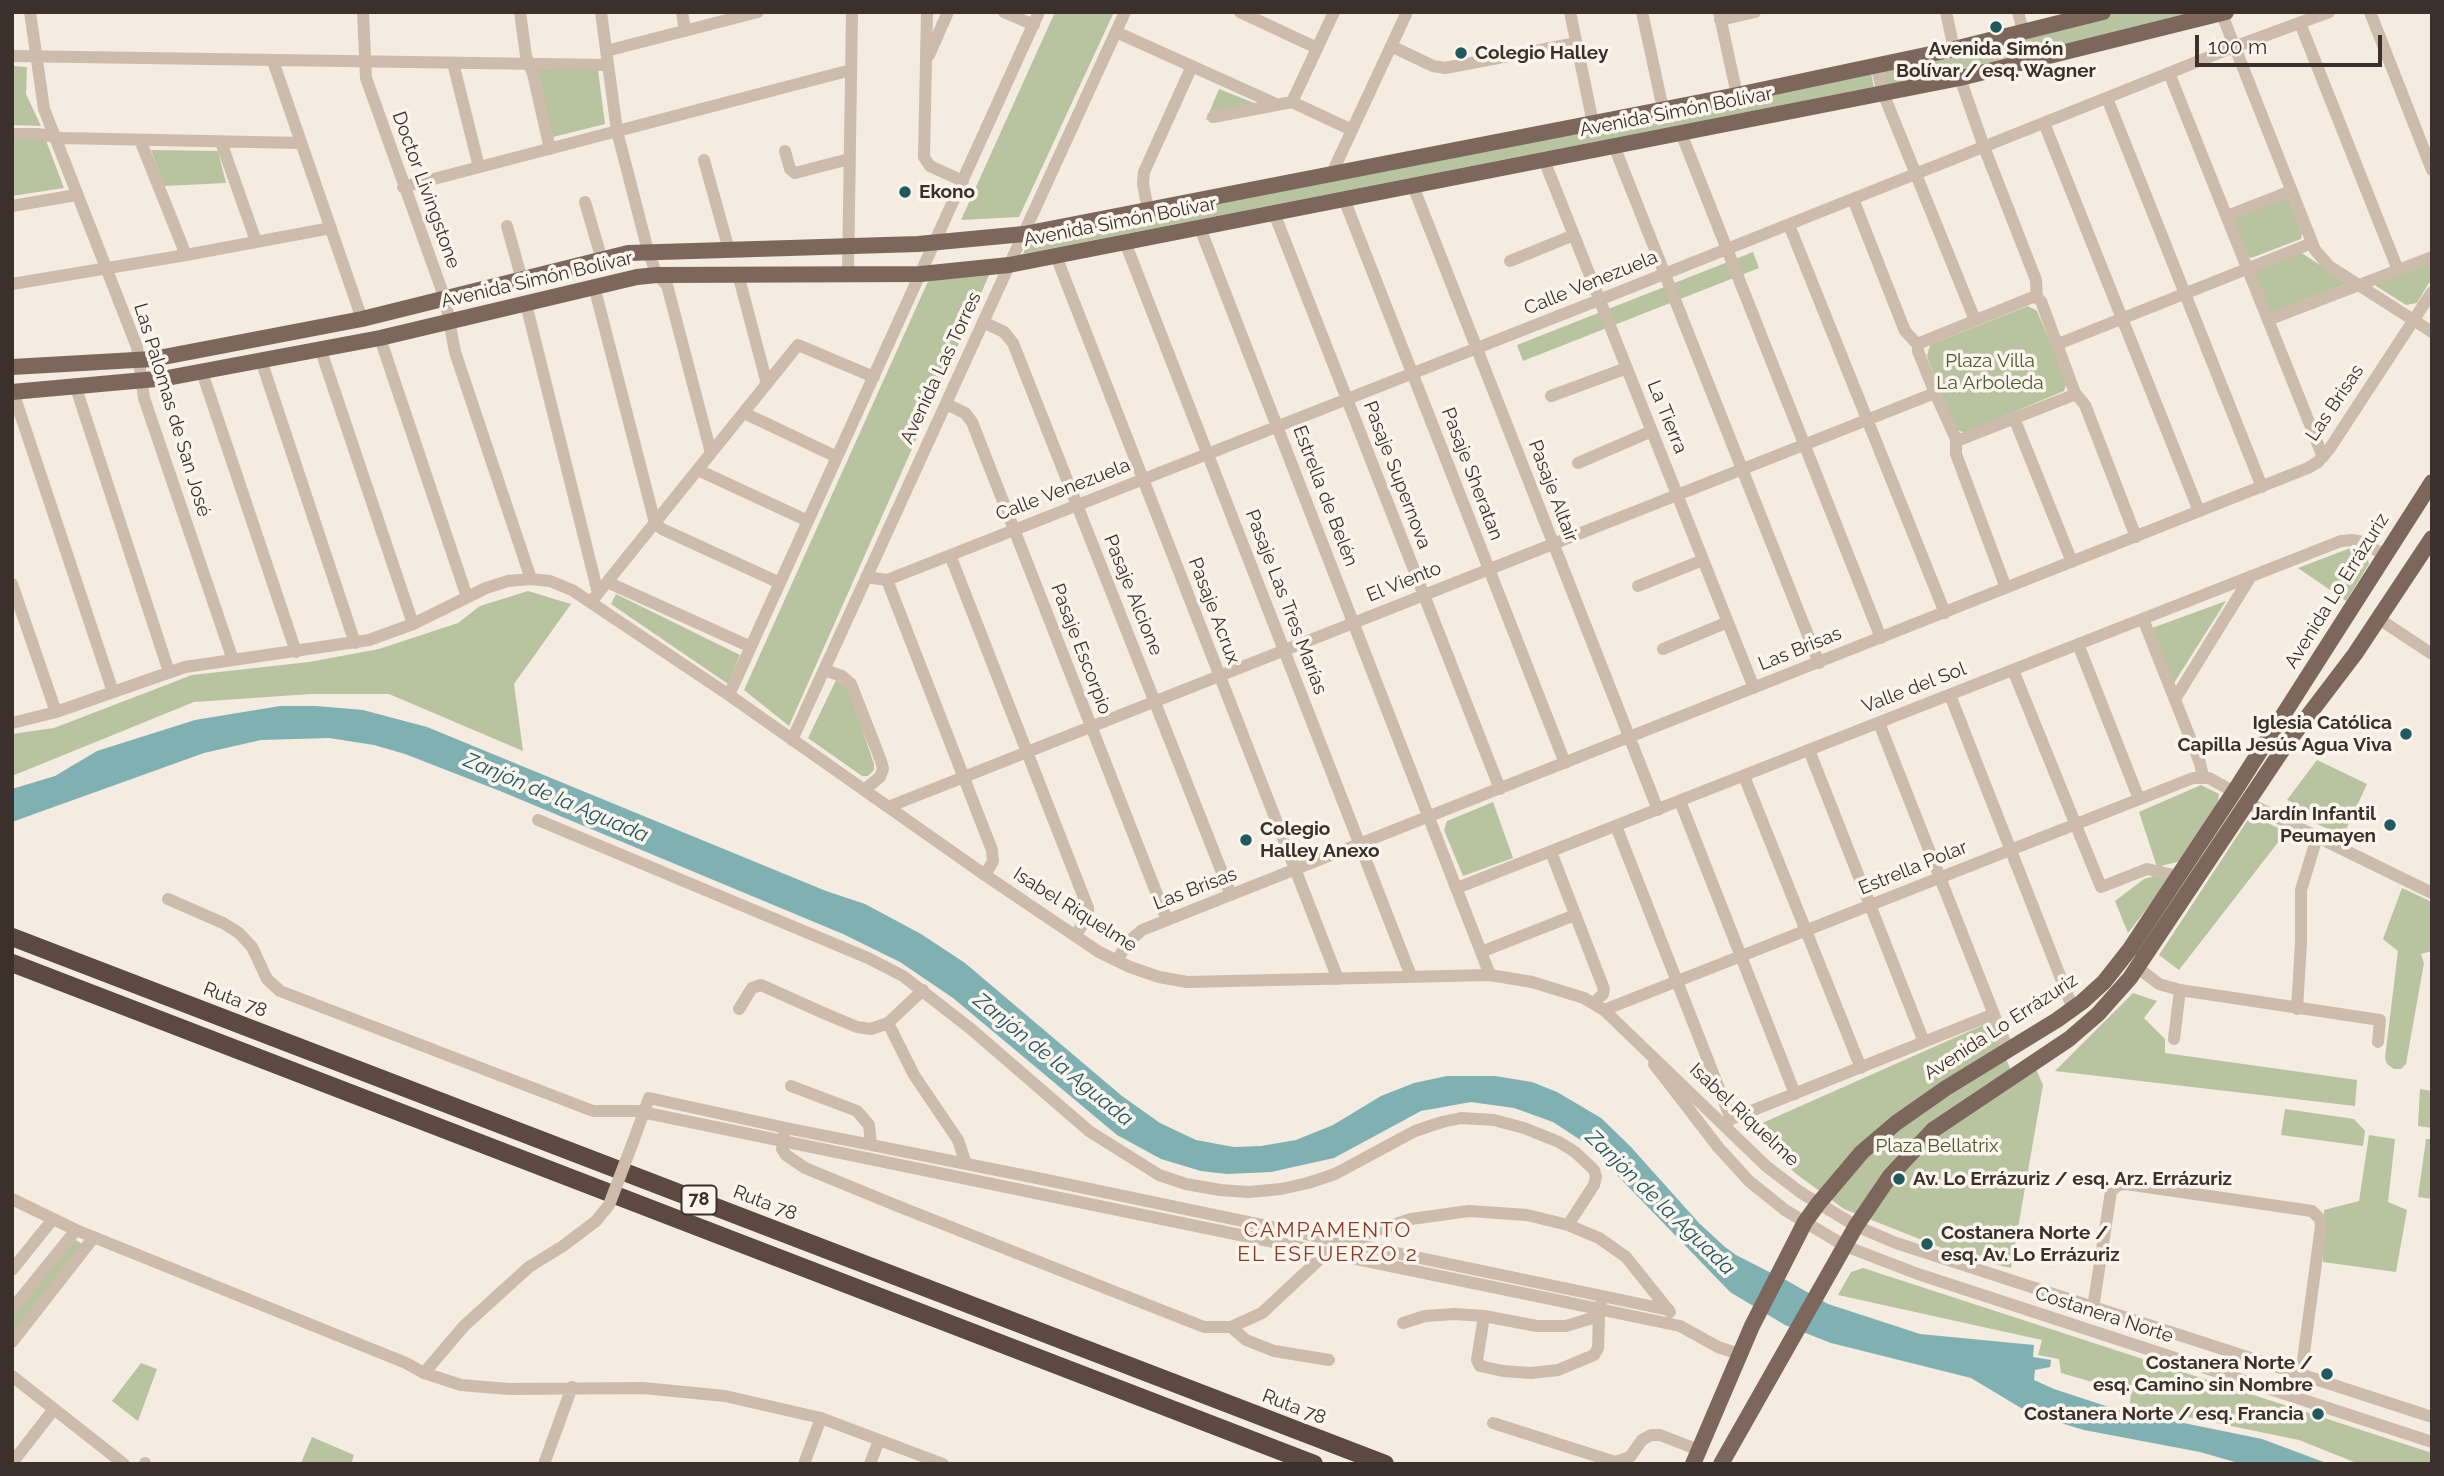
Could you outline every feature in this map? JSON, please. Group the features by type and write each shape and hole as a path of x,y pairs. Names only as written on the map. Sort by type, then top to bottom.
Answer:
{"highway":[{"name":"Ruta 78","path":"12,937 1385,1464"},
{"name":"78","path":"12,963 1314,1464"}],"main road":[{"name":"Avenida Simón Bolívar","path":"12,367 153,359 362,319 648,251 848,247 1024,234 1737,95 1954,49 2096,13"},
{"name":"Avenida Simón Bolívar","path":"13,392 76,388 202,372 380,338 594,286 657,275 921,274 1009,265 1959,78 2223,13"},
{"name":"Avenida Lo Errázuriz","path":"1696,1457 1752,1326 1805,1222 1818,1204 1849,1166 1886,1131 1917,1107 2073,1009 2114,970 2234,792 2432,482"},
{"path":"1721,1464 1856,1226 1890,1176 1933,1130 2081,1030 2108,1004 2138,968 2294,732 2342,672 2432,538"}],"street":[{"name":"Las Palomas de San José","path":"30,12 40,94 140,360 144,398 233,660"},
{"name":"Doctor Livingstone","path":"363,12 363,63 366,78 445,299 455,352 531,579"},
{"path":"520,12 526,56 550,149"},
{"path":"601,12 617,131 648,251 657,275 667,285 712,453"},
{"path":"682,12 685,31"},
{"path":"606,51 758,12"},
{"path":"848,273 852,12"},
{"path":"927,12 924,157 930,166 963,181"},
{"path":"926,61 948,12"},
{"path":"1004,12 1034,25"},
{"path":"729,695 1039,12"},
{"name":"Avenida Las Torres","path":"792,740 1125,12"},
{"path":"1240,12 1317,48"},
{"path":"1292,102 1334,12"},
{"path":"1332,173 1407,12"},
{"path":"1570,12 1593,123"},
{"path":"1642,12 1662,109"},
{"path":"1737,95 1720,16 1755,12"},
{"path":"1946,12 1954,49"},
{"path":"2018,12 2023,31"},
{"name":"Calle Venezuela","path":"866,578 887,580 1477,349 2107,97 2329,12"},
{"path":"2370,12 2432,170"},
{"path":"2223,13 2234,47 2319,256 2329,266 2432,332"},
{"path":"2300,23 2398,270"},
{"path":"1116,32 1276,104"},
{"path":"1391,46 1433,66 1446,68 1577,43"},
{"path":"12,56 608,65"},
{"path":"273,61 362,319"},
{"path":"453,63 478,167"},
{"path":"1876,65 1883,93 1975,320"},
{"path":"1148,210 1144,172 1192,66"},
{"path":"403,187 851,70"},
{"path":"2169,73 2323,457"},
{"path":"1959,78 2038,284 2037,298 2058,344 2075,393 2085,405 2136,537"},
{"path":"2107,97 2262,487"},
{"path":"1213,117 1292,102 1352,130"},
{"path":"2044,123 2199,511"},
{"path":"1681,133 1881,638"},
{"path":"12,134 302,143"},
{"path":"140,140 186,256"},
{"path":"221,142 256,241"},
{"path":"1614,146 1819,663"},
{"path":"785,151 790,169 795,173 849,159"},
{"path":"704,160 729,250"},
{"name":"La Tierra","path":"1544,160 1754,688"},
{"name":"Pasaje Altair","path":"1413,186 1658,810"},
{"path":"2227,216 2291,191"},
{"path":"12,206 76,195"},
{"name":"Pasaje Sheratan","path":"1344,199 1565,764"},
{"path":"1853,199 1905,331 1918,345"},
{"path":"585,202 602,260"},
{"name":"Pasaje Supernova","path":"1274,213 1500,789"},
{"path":"1789,225 1945,613"},
{"path":"507,226 522,280"},
{"path":"12,284 186,256 331,228"},
{"name":"Estrella de Belén","path":"1200,228 1490,975"},
{"path":"1510,261 1574,235"},
{"name":"Pasaje Las Tres Marías","path":"1125,243 1411,976"},
{"path":"2058,344 2312,243"},
{"name":"Pasaje Acrux","path":"1056,256 1338,979"},
{"path":"2268,320 2432,257"},
{"path":"738,274 767,384"},
{"path":"594,286 655,523 662,529 780,583"},
{"name":"Las Brisas","path":"1117,961 1127,943 1137,933 1167,920 2308,468 2323,457 2432,292"},
{"path":"1918,345 2033,297 2037,298"},
{"path":"526,304 595,598"},
{"name":"Pasaje Alcione","path":"983,322 1011,338 1231,895"},
{"path":"380,338 467,597"},
{"path":"595,598 798,345 874,377"},
{"path":"1918,345 1917,351 1956,439 1956,454 2006,588"},
{"path":"320,348 413,624"},
{"path":"261,360 355,643"},
{"path":"1551,396 1627,368"},
{"path":"202,372 296,652"},
{"path":"76,388 169,672"},
{"path":"13,392 113,692"},
{"name":"El Viento","path":"888,807 1935,393"},
{"path":"1956,439 1962,439 2075,393"},
{"name":"Pasaje Escorpio","path":"946,404 965,413 970,419 1167,920"},
{"path":"744,413 837,457"},
{"path":"2014,418 2072,562"},
{"path":"1578,463 1652,432"},
{"path":"698,470 808,521"},
{"name":"Valle del Sol","path":"1457,888 2347,540 2363,542 2384,555"},
{"path":"950,555 1088,908 1088,916 1075,936"},
{"path":"1638,586 1703,560"},
{"path":"2175,699 2251,576"},
{"path":"12,723 56,712 169,672 355,643 413,624 496,584 531,579"},
{"name":"Isabel Riquelme","path":"531,579 561,584 595,598 985,875 1117,961 1159,977 1187,982 1490,975 1564,991 1599,1006 1728,1123 1766,1166 1818,1204 1856,1226"},
{"path":"887,580 993,854 993,861 985,875"},
{"path":"607,582 751,647"},
{"path":"12,584 56,712"},
{"path":"2143,619 2200,763 2203,777 2234,792"},
{"path":"2379,619 2432,654"},
{"path":"1662,649 1728,622"},
{"path":"2078,644 2139,799"},
{"path":"824,670 842,676 851,684 881,761 883,769 880,777 864,790"},
{"path":"2013,670 2101,887 2147,869 2178,876"},
{"path":"1950,695 2073,1009"},
{"path":"1879,723 2008,1050"},
{"path":"1809,750 1924,1042"},
{"path":"1744,776 1861,1068"},
{"name":"Estrella Polar","path":"1599,1006 1677,981 2193,778 2203,777"},
{"path":"1680,801 1795,1094"},
{"path":"2248,803 2432,893"},
{"path":"538,820 868,958 902,976 923,990 1089,1131 1136,1163 1171,1180 1201,1188 1239,1192 1295,1186 1335,1174 1415,1131 1442,1122 1461,1118 1494,1120 1559,1142 1575,1152 1594,1170 1594,1185 1568,1225"},
{"path":"1616,826 1677,981 1728,1123 1994,1014"},
{"path":"2297,1009 2301,890 2317,837"},
{"path":"1551,852 1604,989 1599,1006"},
{"path":"169,899 239,933 252,947 270,983 285,994 584,1108 601,1112 631,1110 784,1134 870,1144 979,1181 1347,1242 1681,1326 1718,1347 1739,1354"},
{"path":"1481,952 1575,915"},
{"path":"2138,968 2159,984 2180,990 2380,1020 2378,1042"},
{"path":"739,1009 751,988 761,985 857,1027 871,1029 888,1023 923,990"},
{"path":"2174,1039 2180,990"},
{"path":"888,1023 914,1075 958,1140 966,1164"},
{"name":"Isabel Riquelme","path":"1644,1049 1680,1101 1733,1164 1767,1196 1845,1246"},
{"path":"791,1086 857,1111 869,1125 870,1144"},
{"path":"424,1373 464,1326 528,1267 563,1246 596,1221 609,1205 649,1098 784,1134 918,1161 966,1164 1037,1178 1328,1253 1601,1307 1669,1310"},
{"path":"784,1134 782,1149 805,1168 1196,1324 1213,1328 1231,1327 1273,1305 1306,1270 1347,1242 1392,1224 1449,1212 1507,1212 1568,1225 1599,1238 1618,1250 1634,1266 1681,1326"},
{"path":"979,1181 981,1167"},
{"path":"1036,1192 1037,1178"},
{"path":"2093,1308 2109,1198 2111,1191 2118,1185 2312,1211 2320,1219 2321,1226 2301,1375"},
{"path":"12,1199 76,1230 406,1363 424,1373 467,1386 509,1389 643,1388 725,1396 821,1419 937,1463"},
{"path":"12,1270 53,1219"},
{"name":"Costanera Norte","path":"1856,1226 1896,1243 2432,1418"},
{"path":"12,1309 76,1230"},
{"path":"12,1342 94,1237"},
{"name":"Costanera Norte","path":"1845,1246 1918,1274 2432,1442"},
{"path":"1484,1316 1478,1360 1480,1366 1531,1373 1558,1370 1594,1354 1598,1348 1601,1307"},
{"path":"1403,1323 1436,1315 1484,1316 1551,1327 1580,1323 1601,1307"},
{"path":"1231,1327 1246,1340 1274,1351 1329,1360"},
{"path":"12,1376 124,1464"},
{"path":"544,1464 572,1387"},
{"path":"13,1463 54,1409"},
{"path":"804,1464 821,1419"},
{"path":"1493,1423 1615,1462 1630,1457 1642,1440 1651,1435 1660,1435 1696,1457"},
{"path":"870,1464 878,1440"}],"green space":[{"path":"1055,12 1114,12 1019,217 961,220"},
{"path":"2115,12 2195,12 1887,87 1883,70"},
{"path":"12,66 27,67 26,94 41,126 12,125"},
{"path":"535,69 598,70 605,124 553,137"},
{"path":"1871,73 1874,87 1023,254 1030,237"},
{"path":"1219,89 1269,109 1206,120"},
{"path":"12,138 45,138 64,188 12,196"},
{"path":"151,150 218,151 226,183 164,186"},
{"path":"2285,197 2289,200 2302,233 2301,239 2251,258 2246,255 2234,225 2235,217"},
{"path":"1753,252 1759,268 1523,361 1517,345"},
{"path":"2300,252 2348,283 2268,314 2253,271"},
{"path":"2432,262 2432,278 2417,303 2406,305 2373,284"},
{"path":"990,273 789,726 744,690 930,277"},
{"name":"Plaza Villa La Arboleda","path":"2028,306 2037,311 2067,382 2064,391 1964,433 1954,428 1927,356 1930,345"},
{"path":"2353,547 2367,552 2369,564 2346,601 2298,568"},
{"path":"528,591 571,604 514,684 523,751 389,694 311,694 194,702 12,776 12,734 54,728 192,675 309,662 379,649 458,623 480,606"},
{"path":"616,594 740,655 728,684 611,604"},
{"path":"2226,601 2174,683 2152,628"},
{"path":"836,680 850,693 874,764 874,770 868,776 862,776 808,738"},
{"path":"2317,760 2367,784 2343,836 2298,815 2302,807 2287,800"},
{"path":"2201,785 2219,794 2218,802 2181,861 2157,867 2139,812"},
{"path":"1493,802 1513,858 1463,876 1444,830 1447,821"},
{"path":"2254,816 2286,832 2179,970 2159,955 2249,818"},
{"path":"2158,875 2169,880 2128,933 2115,901 2144,879"},
{"path":"2402,888 2432,902 2432,951 2421,954 2424,963 2406,1064 2401,1069 2394,1069 2387,1064 2385,1058 2398,951 2383,939"},
{"path":"2133,993 2157,1001 2144,1018 2165,1039 2165,1053 2357,1080 2355,1106 2055,1071"},
{"name":"Plaza Bellatrix","path":"1990,1022 2015,1080 2035,1067 2043,1085 2011,1268 1967,1258 1844,1209 1795,1173 1751,1128"},
{"path":"2420,1089 2432,1091 2432,1128 2418,1126"},
{"path":"2285,1109 2354,1119 2365,1131 2363,1146 2281,1135"},
{"path":"2369,1135 2395,1139 2388,1202 2407,1210 2396,1272 2323,1262 2324,1210 2359,1201"},
{"path":"2426,1139 2432,1139 2432,1199 2418,1197"},
{"path":"74,1239 84,1245 12,1334 12,1316"},
{"path":"1863,1268 2432,1453 2432,1464 2359,1464 2299,1440 2134,1406 2130,1403 2131,1393 2061,1373 2059,1359 2038,1355 2042,1340 1838,1295 1851,1272"},
{"path":"141,1363 157,1369 138,1421 112,1401"},
{"path":"312,1437 354,1455 351,1464 301,1463"}],"water":[{"name":"Zanjón de la Aguada","path":"280,706 363,710 427,727 826,891 865,904 921,934 965,963 1122,1096 1160,1123 1196,1140 1234,1147 1296,1140 1333,1125 1381,1096 1414,1083 1447,1076 1495,1076 1532,1082 1557,1092 1601,1118 1699,1223 1725,1247 1828,1304 1920,1334 2034,1345 2033,1357 2051,1360 2050,1367 2035,1370 2034,1380 2054,1389 2115,1409 2262,1439 2329,1464 2242,1464 2200,1452 2084,1430 2031,1414 1971,1378 1831,1343 1785,1325 1730,1292 1588,1145 1553,1122 1514,1108 1471,1102 1421,1111 1334,1158 1271,1172 1227,1174 1201,1171 1161,1159 1117,1135 953,998 900,962 843,934 500,791 405,754 374,745 329,738 261,740 204,753 12,822 12,789 55,776 97,751 195,720"}],"place":[{"name":"Avenida Simón Bolívar / esq. Wagner","path":"1996,27"},
{"name":"Colegio Halley","path":"1461,53"},
{"name":"Ekono","path":"905,192"},
{"name":"Iglesia Católica Capilla Jesús Agua Viva","path":"2406,734"},
{"name":"Jardín Infantil Peumayen","path":"2390,825"},
{"name":"Colegio Halley Anexo","path":"1246,840"},
{"name":"Av. Lo Errázuriz / esq. Arz. Errázuriz","path":"1899,1179"},
{"name":"Costanera Norte / esq. Av. Lo Errázuriz","path":"1927,1244"},
{"name":"Costanera Norte / esq. Camino sin Nombre","path":"2327,1374"},
{"name":"Costanera Norte / esq. Francia","path":"2318,1414"}],"district":[{"name":"CAMPAMENTO EL ESFUERZO 2","path":"1328,1243"}]}
